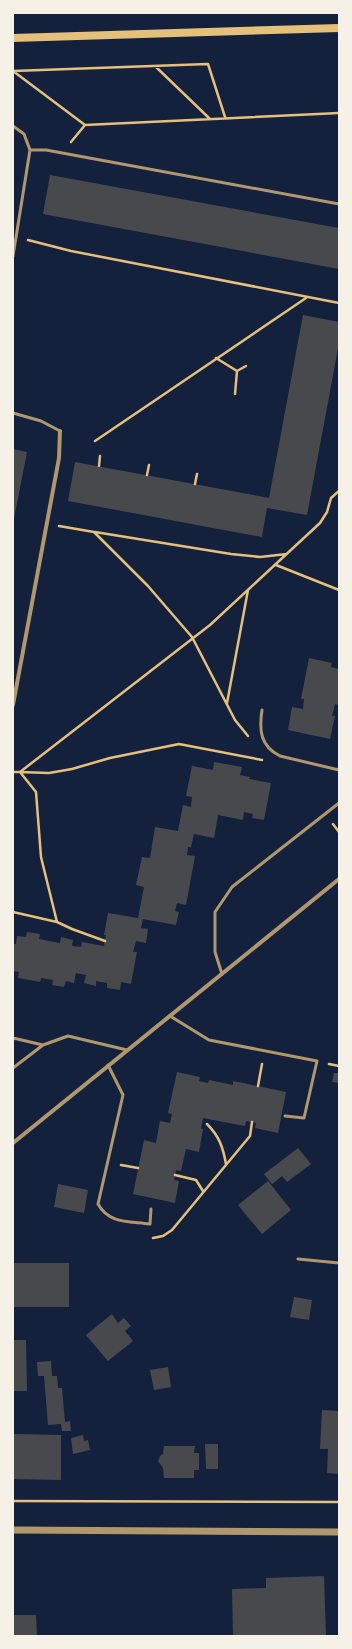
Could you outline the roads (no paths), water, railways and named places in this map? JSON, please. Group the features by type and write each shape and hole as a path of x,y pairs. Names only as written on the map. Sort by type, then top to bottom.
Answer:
{"main road":[{"path":"13,38 339,28"}],"street":[{"path":"13,705 59,458 60,431"},
{"path":"13,1143 339,879"},
{"path":"13,1530 339,1532"}],"lane":[{"path":"13,126 24,134 30,150 18,236 13,256"},
{"path":"30,150 46,150 339,204"},
{"path":"13,414 41,421 60,431"},
{"path":"262,710 259,728 262,737 273,752 280,756 339,770"},
{"path":"222,974 214,952 215,912 232,887 339,803"},
{"path":"170,1016 209,1040 317,1061 304,1118 285,1116"},
{"path":"13,1068 43,1045 68,1036 127,1050"},
{"path":"13,1038 43,1045"},
{"path":"108,1065 123,1095 98,1204 103,1214 113,1219 150,1224 151,1209"},
{"path":"298,1259 339,1263"}]}
